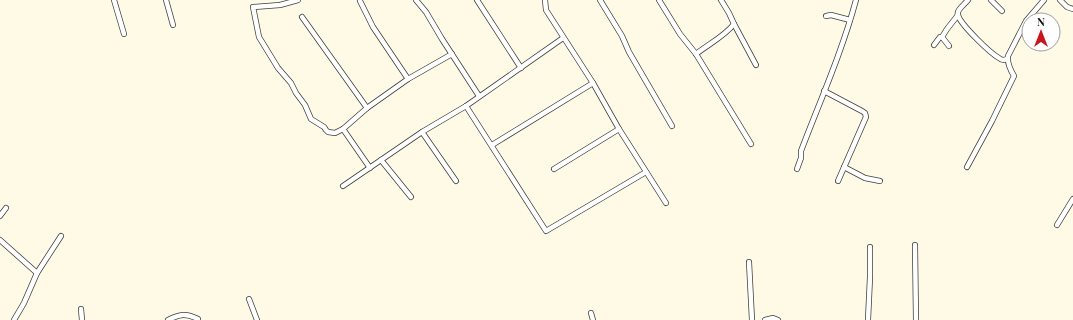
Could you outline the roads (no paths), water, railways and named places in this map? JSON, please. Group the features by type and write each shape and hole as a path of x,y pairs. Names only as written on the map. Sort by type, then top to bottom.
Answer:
{"street":[{"path":"114,0 124,34"},
{"path":"166,0 172,25"},
{"path":"298,0 280,5 253,7 259,37 278,68 291,83 312,119 324,127 328,132 335,133 342,129 367,108 408,79 452,54"},
{"path":"416,0 426,12 480,96"},
{"path":"477,0 521,68"},
{"path":"545,0 546,10 593,83 619,129 666,203"},
{"path":"600,0 622,36 629,52 672,126"},
{"path":"659,0 680,34 696,54 751,144"},
{"path":"721,0 756,65"},
{"path":"797,169 801,158 801,151 850,20 856,0"},
{"path":"934,45 940,37 942,37 958,15 959,9 968,0"},
{"path":"991,0 1002,11"},
{"path":"967,167 1014,76 1007,59 1026,21 1044,0"},
{"path":"1060,0 1067,7 1073,9"},
{"path":"360,1 373,27 408,79"},
{"path":"826,16 831,15 850,20"},
{"path":"958,15 964,25 986,47 999,58 1004,60 1007,59"},
{"path":"302,17 367,108"},
{"path":"696,54 734,24"},
{"path":"942,37 948,46"},
{"path":"342,186 422,132 466,106 563,38"},
{"path":"492,145 593,83"},
{"path":"824,91 862,111 866,117 838,181"},
{"path":"466,106 546,231 646,172"},
{"path":"342,129 370,168"},
{"path":"554,169 619,129"},
{"path":"422,132 456,181"},
{"path":"381,160 410,197"},
{"path":"844,167 865,178 880,181"},
{"path":"1057,225 1073,199"},
{"path":"0,216 6,208"},
{"path":"14,320 24,303 37,273 61,236"},
{"path":"0,240 37,273"},
{"path":"915,245 916,320"},
{"path":"868,320 870,247"},
{"path":"749,262 752,320"},
{"path":"249,299 257,320"},
{"path":"81,309 82,320"},
{"path":"591,313 593,320"},
{"path":"168,320 187,314 198,320"},
{"path":"765,320 773,318 778,320"}]}
